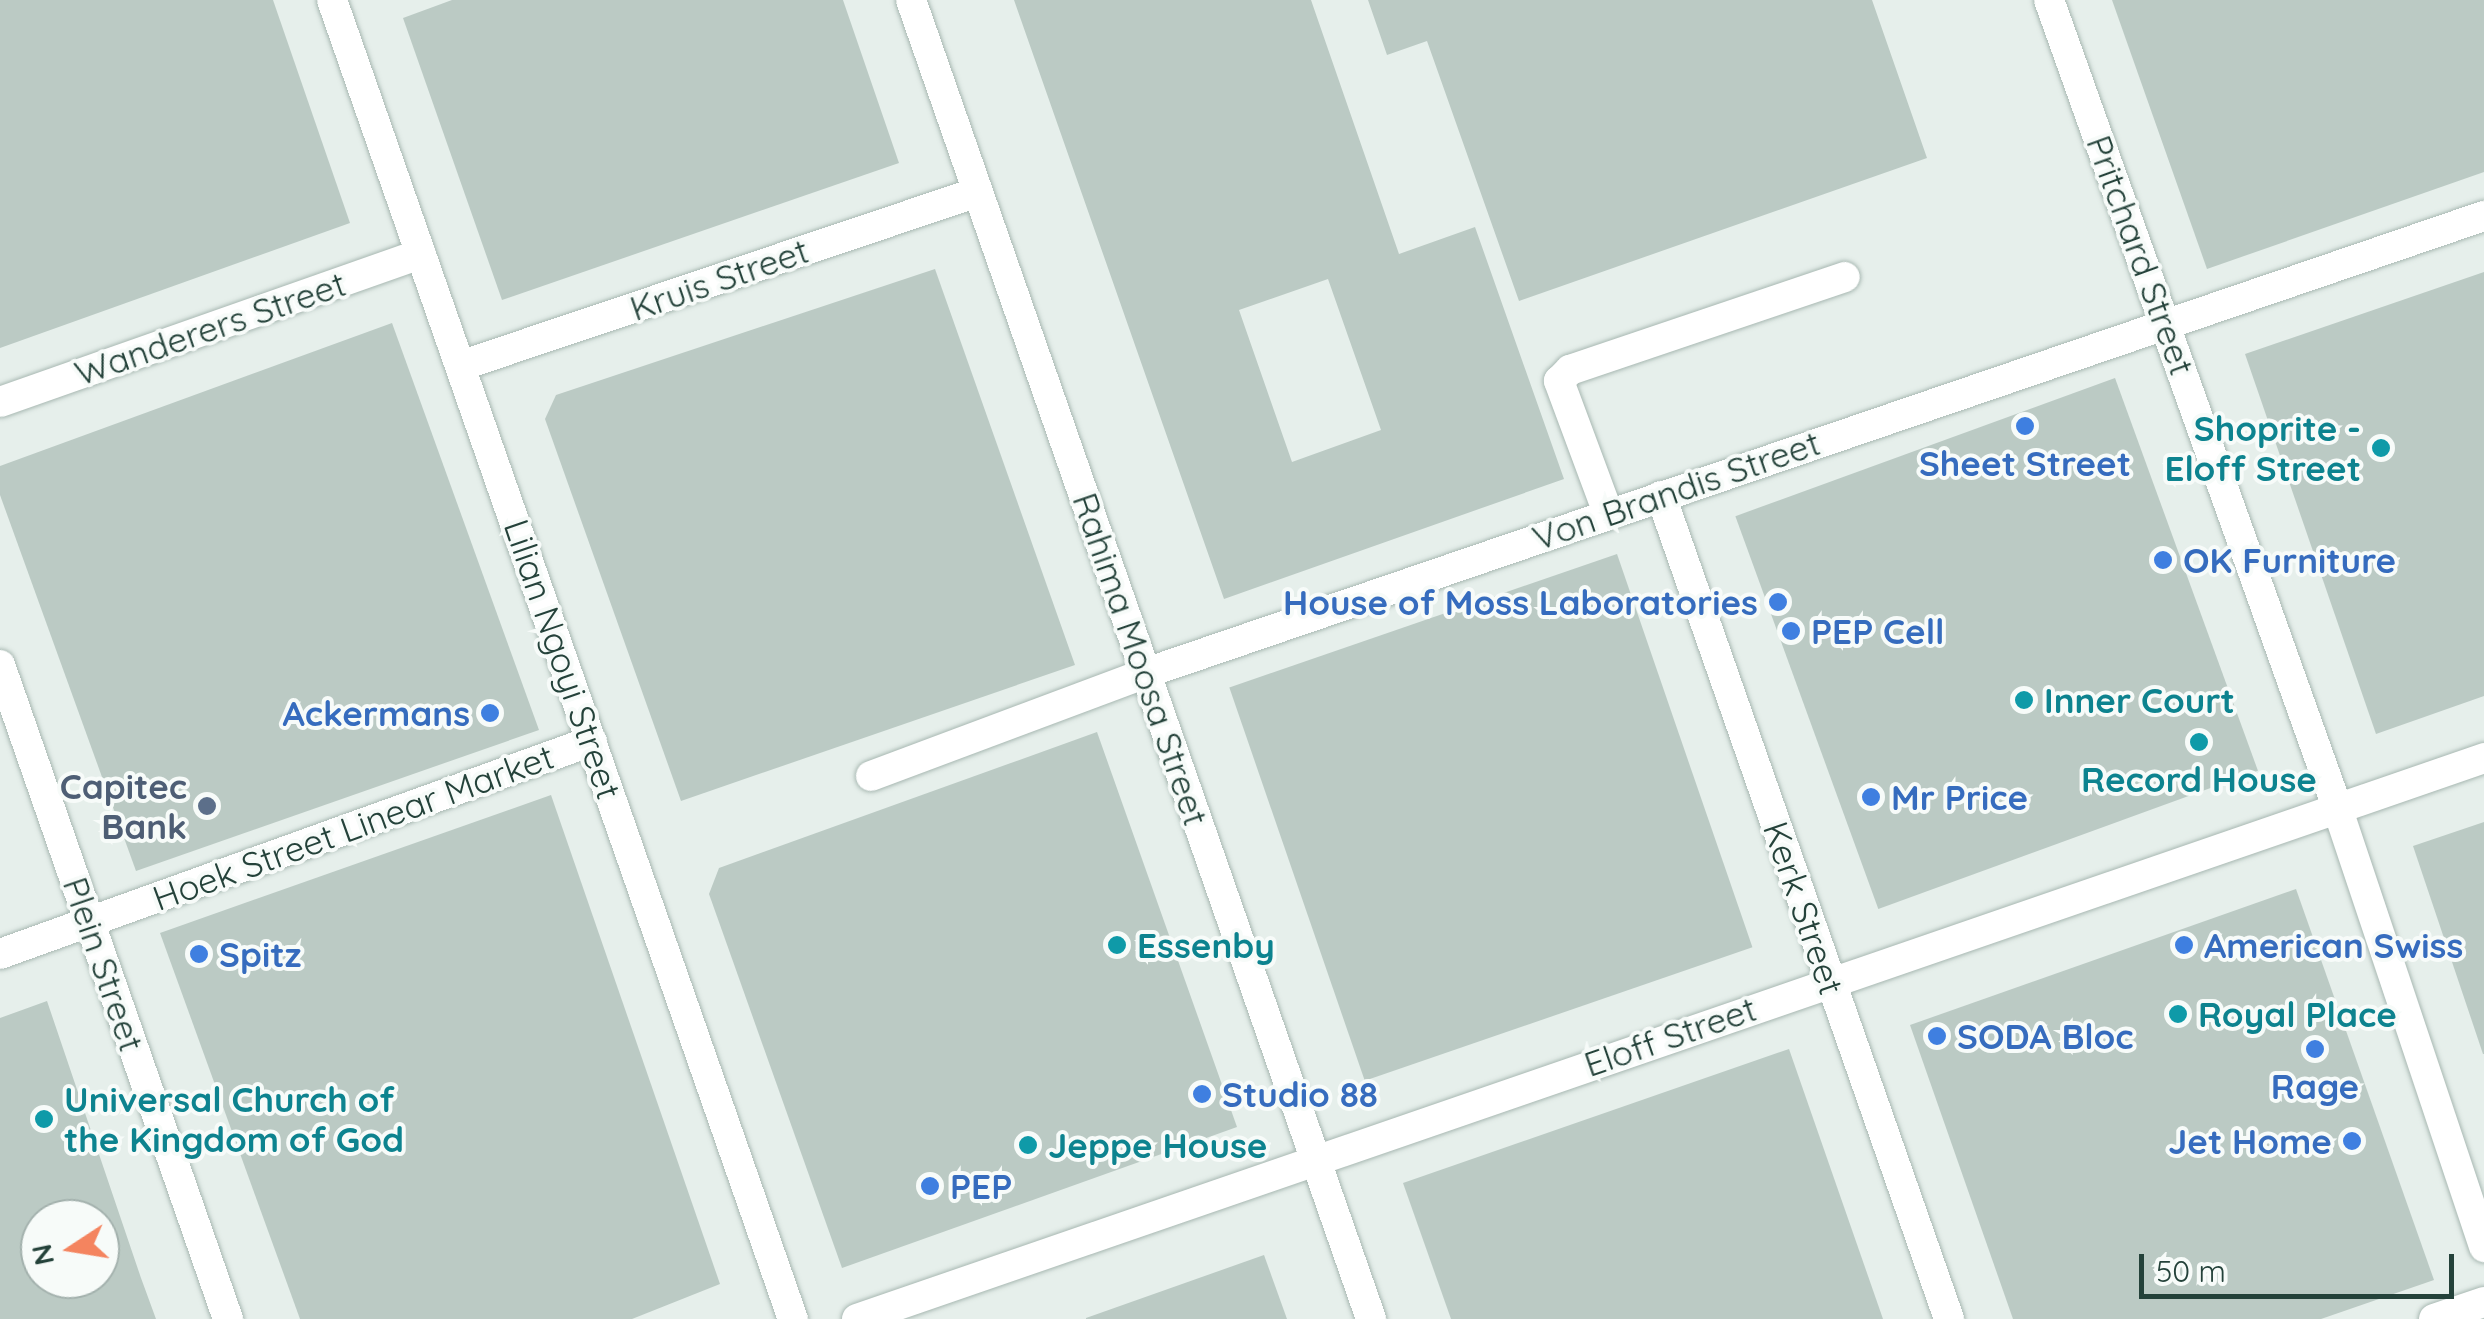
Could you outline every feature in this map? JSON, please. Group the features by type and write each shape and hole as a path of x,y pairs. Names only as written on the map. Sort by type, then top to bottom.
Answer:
{"street":[{"name":"Lilian Ngoyi Street","path":"332,0 793,1319"},
{"name":"Rahima Moosa Street","path":"911,0 1371,1319"},
{"name":"Pritchard Street","path":"2049,0 2338,810 2484,1247"},
{"name":"Kruis Street","path":"460,366 978,192"},
{"name":"Von Brandis Street","path":"871,776 1146,673 2484,216"},
{"name":"Wanderers Street","path":"0,402 421,254"},
{"path":"1608,513 1559,381 1570,370 1845,277"},
{"name":"Kerk Street","path":"1660,496 1949,1319"},
{"name":"Plein Street","path":"0,665 228,1319"},
{"name":"Hoek Street Linear Market","path":"0,954 592,741"},
{"name":"Eloff Street","path":"858,1319 1829,980 2484,758"},
{"path":"2434,1319 2484,1302"}],"building":[{"path":"0,0 273,0 350,223 0,348"},
{"path":"452,0 843,0 899,163 502,300 403,18"},
{"path":"1014,0 1311,0 1399,254 1475,227 1564,479 1224,599","holes":["1328,279 1381,430 1292,462 1239,310"]},
{"path":"1368,0 1872,0 1927,158 1519,301 1427,41 1387,55"},
{"path":"2112,0 2484,0 2484,172 2207,269"},
{"path":"935,269 1075,665 681,801 545,419 556,395"},
{"name":"Shoprite - Eloff Street","path":"2484,272 2484,696 2376,734 2245,354"},
{"path":"392,323 539,730 136,871 0,495 0,466"},
{"path":"2115,378 2258,771 1878,909 1735,516"},
{"path":"1617,554 1752,947 1365,1081 1229,687"},
{"path":"1097,732 1237,1127 842,1268 709,894 719,868"},
{"path":"551,795 720,1284 632,1319 300,1319 160,933"},
{"path":"2484,822 2484,1054 2483,1054 2413,846"},
{"path":"2296,889 2434,1280 2321,1319 2013,1319 1910,1025"},
{"name":"Universal Church of the Kingdom of God","path":"47,1001 114,1199 20,1199 20,1299 120,1299 120,1216 156,1319 0,1319 0,1018"},
{"path":"1789,1049 1883,1319 1451,1319 1403,1183"},
{"path":"1264,1255 1287,1319 1086,1319 1086,1318"}],"place":[{"name":"Sheet Street","path":"2025,426"},
{"name":"Shoprite - Eloff Street","path":"2381,448"},
{"name":"OK Furniture","path":"2163,560"},
{"name":"House of Moss Laboratories","path":"1778,602"},
{"name":"PEP Cell","path":"1791,631"},
{"name":"Inner Court","path":"2024,700"},
{"name":"Ackermans","path":"490,713"},
{"name":"Record House","path":"2199,742"},
{"name":"Mr Price","path":"1871,797"},
{"name":"Capitec Bank","path":"207,806"},
{"name":"Essenby","path":"1117,945"},
{"name":"American Swiss","path":"2184,945"},
{"name":"Spitz","path":"199,954"},
{"name":"Royal Place","path":"2178,1014"},
{"name":"SODA Bloc","path":"1937,1036"},
{"name":"Rage","path":"2315,1049"},
{"name":"Studio 88","path":"1202,1094"},
{"name":"Universal Church of the Kingdom of God","path":"44,1119"},
{"name":"Jet Home","path":"2352,1141"},
{"name":"Jeppe House","path":"1028,1145"},
{"name":"PEP","path":"930,1186"}]}
